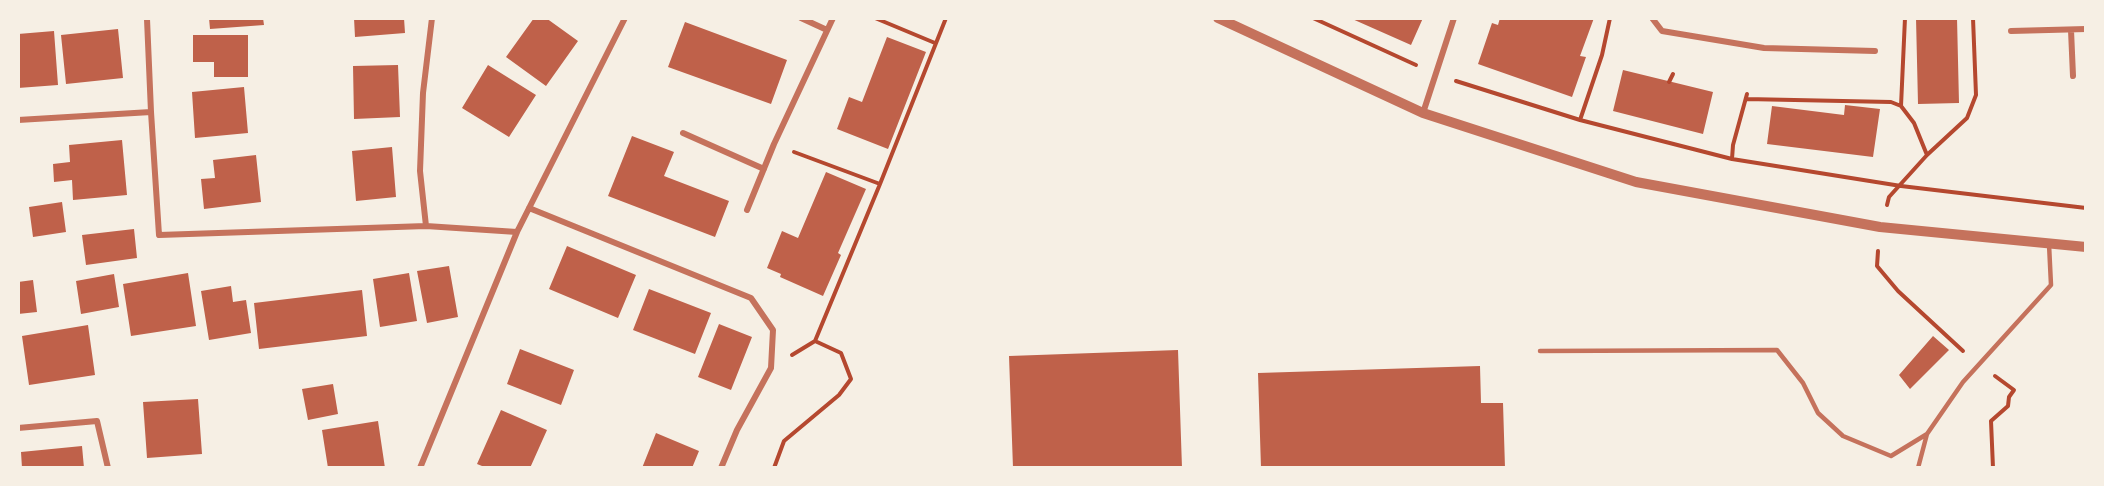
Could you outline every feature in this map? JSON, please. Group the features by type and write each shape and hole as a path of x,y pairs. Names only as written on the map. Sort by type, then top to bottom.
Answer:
{"street":[{"path":"426,226 420,171 423,93 432,18"},
{"path":"420,468 517,232 625,18"},
{"path":"801,18 827,30"},
{"path":"747,210 774,144 833,18"},
{"path":"1218,18 1423,113 1636,182 1880,227 2086,247"},
{"path":"1423,113 1454,18"},
{"path":"1652,18 1662,31 1764,48 1875,51"},
{"path":"147,20 159,235 426,226 517,232"},
{"path":"2011,31 2086,29"},
{"path":"2072,30 2073,76"},
{"path":"18,120 151,112"},
{"path":"683,133 764,169"},
{"path":"529,208 751,298 773,330 771,368 737,430 721,468"},
{"path":"18,428 97,421 108,468"}],"lane":[{"path":"1918,468 1927,434 1963,382 2051,285 2049,242"},
{"path":"1540,351 1777,350 1803,383 1818,413 1843,436 1891,456 1927,434"}],"path":[{"path":"875,18 935,43"},
{"path":"771,368 815,341 946,18"},
{"path":"1313,18 1436,75 1580,120 1732,159 1901,186 2086,208"},
{"path":"1580,120 1602,55 1610,18"},
{"path":"1901,106 1905,18"},
{"path":"1972,18 1976,95 1967,118 1927,155 1901,186 1889,196 1880,227 1877,266 1898,291 1948,338 2013,390 2008,405 1990,421 1993,468"},
{"path":"1669,82 1673,74"},
{"path":"1732,159 1733,145 1747,94"},
{"path":"1746,99 1891,102 1901,106 1914,123 1927,155"},
{"path":"774,144 880,184"},
{"path":"774,468 784,441 839,395 851,379 841,353 815,341"}],"building":[{"path":"209,18 263,18 264,25 210,29"},
{"path":"354,18 404,18 405,33 355,37"},
{"path":"534,18 546,18 578,41 546,86 506,57"},
{"path":"1350,18 1423,18 1411,45"},
{"path":"1500,18 1594,18 1580,56 1586,57 1572,97 1478,64 1492,23 1498,25"},
{"path":"1916,18 1957,18 1959,103 1918,104"},
{"path":"685,22 787,60 771,104 668,67"},
{"path":"118,29 123,78 66,84 61,35"},
{"path":"54,31 58,85 18,88 18,34"},
{"path":"193,35 248,35 248,77 214,77 214,62 193,62"},
{"path":"887,37 926,52 888,149 837,129 849,97 862,102"},
{"path":"398,65 400,117 354,119 353,66"},
{"path":"488,65 536,95 509,137 462,108"},
{"path":"1623,70 1713,92 1703,134 1613,111"},
{"path":"244,87 248,133 195,138 192,92"},
{"path":"1845,105 1880,109 1873,157 1767,144 1772,106 1844,115"},
{"path":"632,136 674,152 664,176 729,201 715,237 608,196"},
{"path":"122,140 127,195 73,200 72,180 54,182 53,164 70,162 69,145"},
{"path":"392,147 396,197 356,201 352,151"},
{"path":"256,155 261,202 204,209 201,179 215,178 213,160"},
{"path":"826,172 866,189 838,253 841,255 823,296 780,277 781,274 767,268 782,231 798,238"},
{"path":"62,202 66,232 33,237 29,207"},
{"path":"134,229 137,258 86,265 82,235"},
{"path":"567,246 636,275 618,318 549,289"},
{"path":"449,266 458,317 427,323 417,271"},
{"path":"188,273 196,326 131,336 123,284"},
{"path":"409,273 417,321 380,327 373,279"},
{"path":"114,274 119,307 81,314 76,281"},
{"path":"33,280 37,312 18,314 18,282"},
{"path":"231,286 233,302 246,300 251,333 209,340 201,291"},
{"path":"649,289 711,313 695,354 633,330"},
{"path":"362,290 367,336 259,349 254,303"},
{"path":"719,324 752,337 731,390 698,377"},
{"path":"88,325 95,375 29,385 22,336"},
{"path":"1933,336 1949,350 1910,389 1899,375"},
{"path":"520,349 574,370 561,405 507,384"},
{"path":"1178,350 1182,468 1013,468 1009,356"},
{"path":"1480,366 1481,403 1503,403 1505,468 1261,468 1258,373"},
{"path":"333,384 338,414 308,420 302,389"},
{"path":"198,399 202,454 147,458 143,402"},
{"path":"501,410 547,430 530,468 487,468 477,464"},
{"path":"378,421 385,468 328,468 322,430"},
{"path":"656,433 699,451 692,468 642,468"},
{"path":"82,446 84,468 22,468 21,452"}]}
